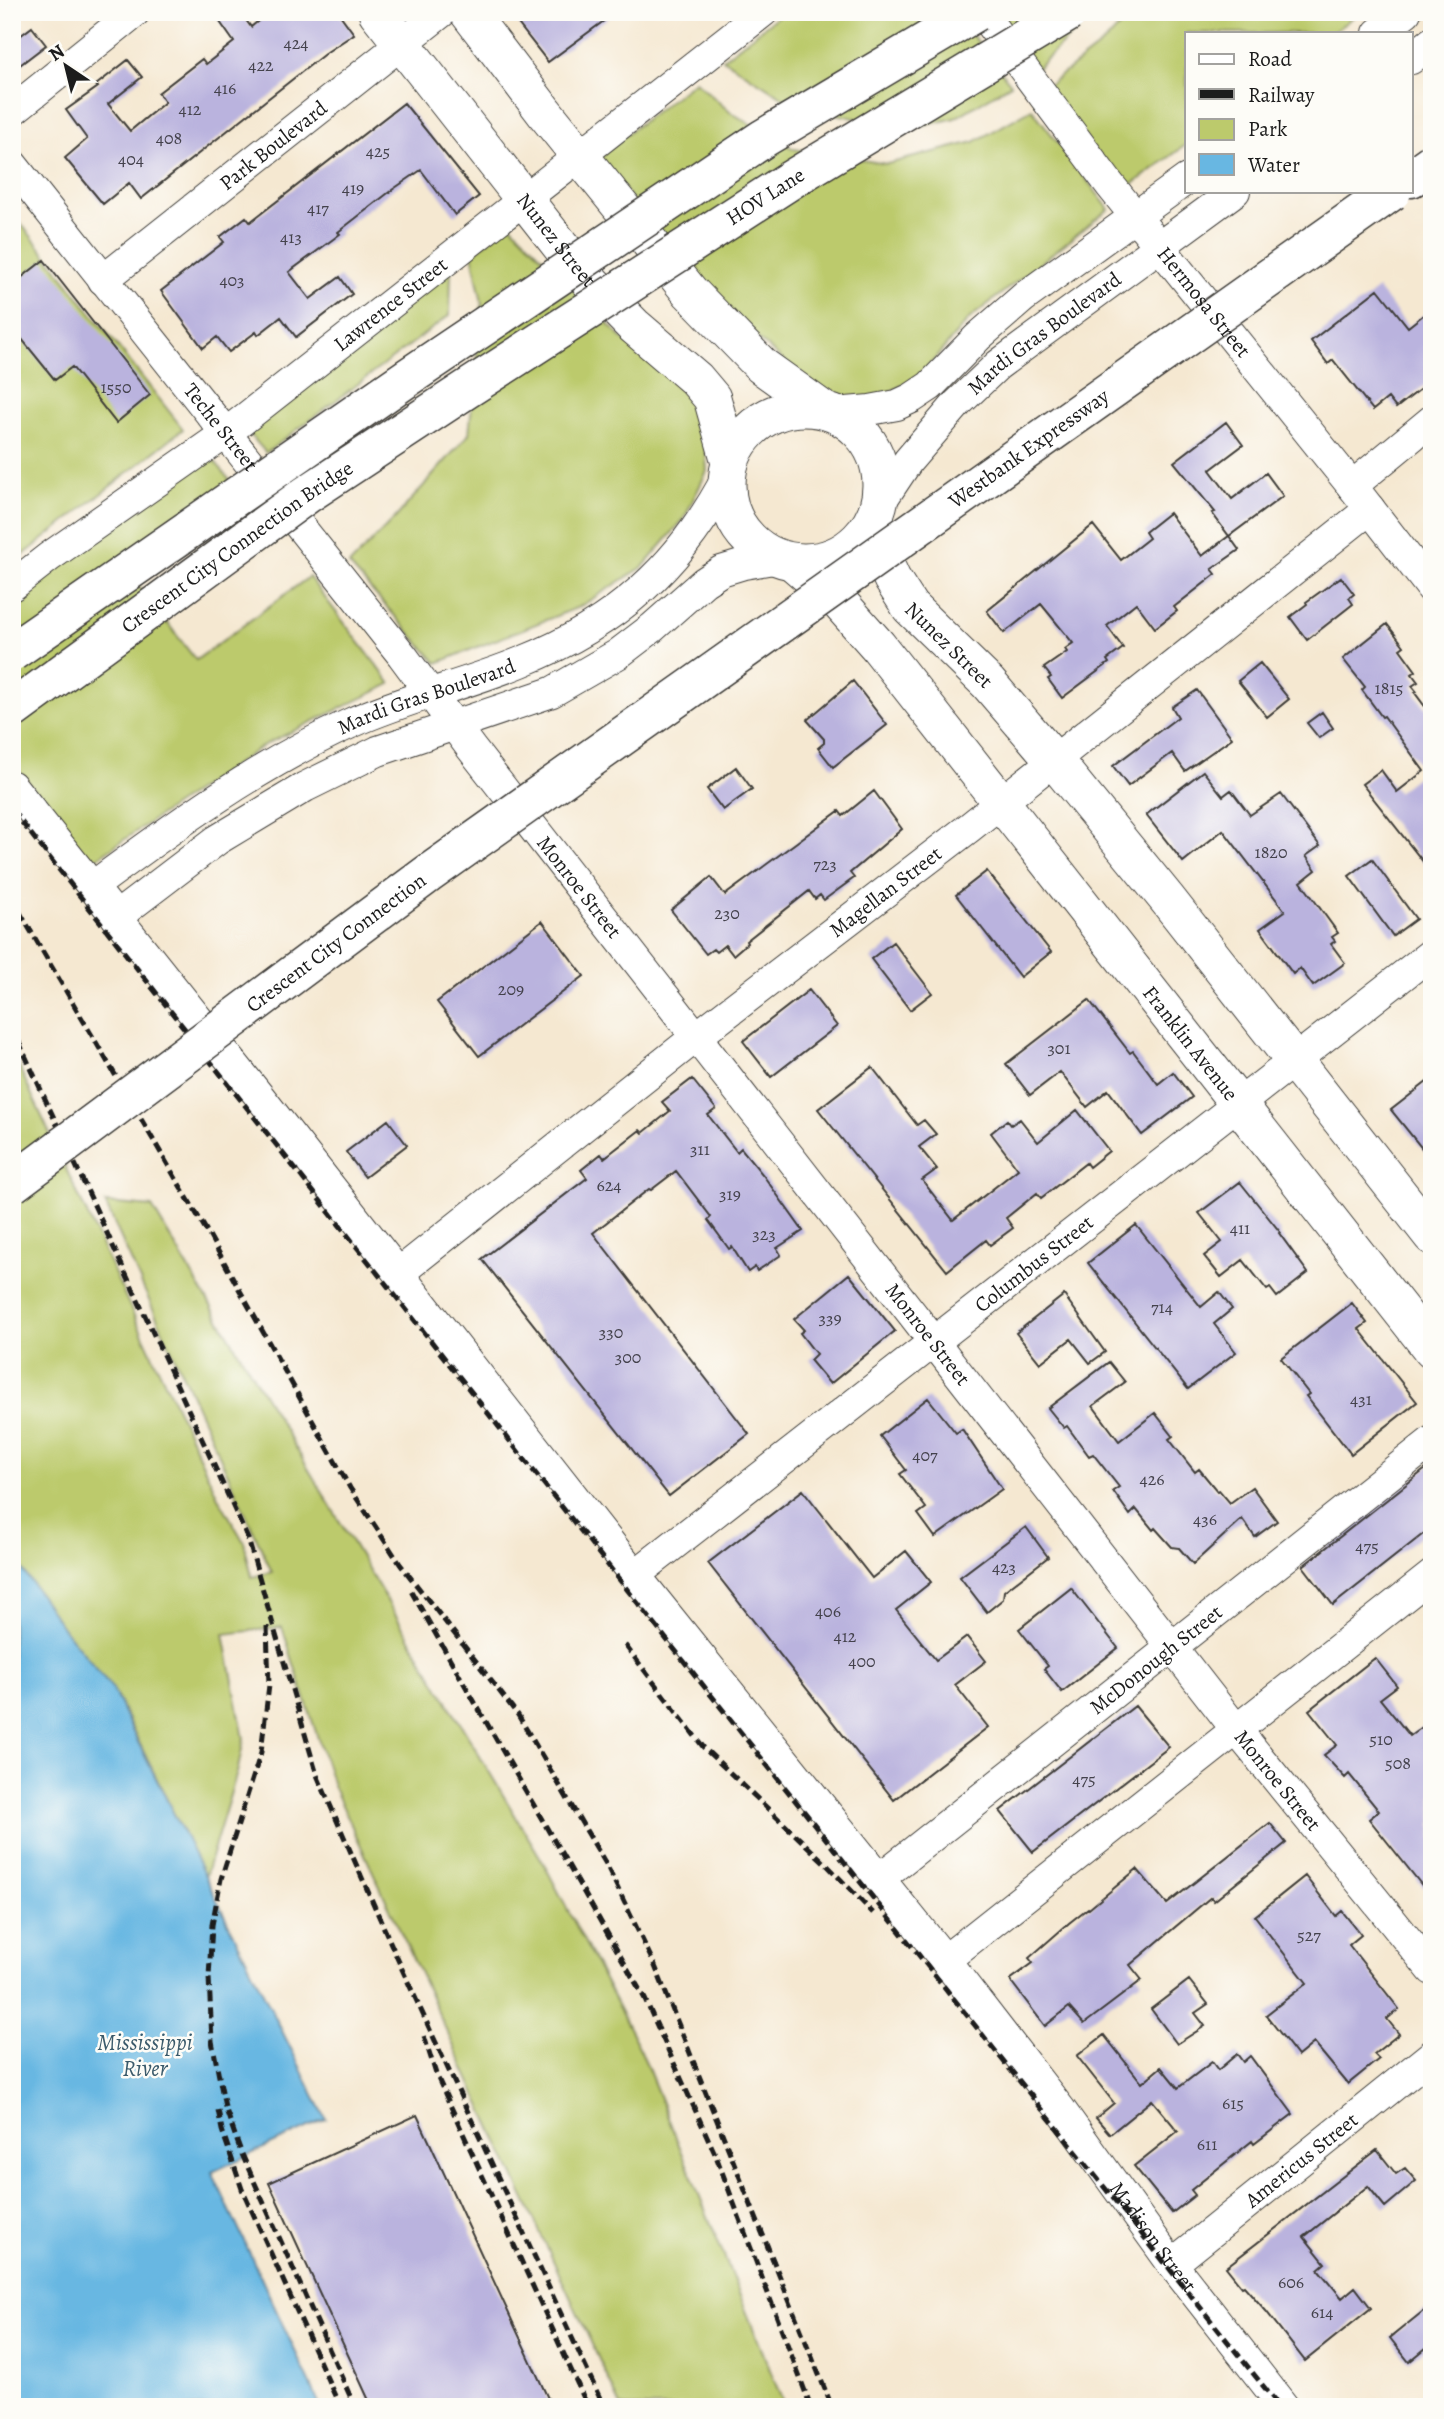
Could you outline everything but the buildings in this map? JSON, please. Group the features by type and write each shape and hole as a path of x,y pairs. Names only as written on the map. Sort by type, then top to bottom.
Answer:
{"highway":[{"path":"12,652 407,378 764,138 976,12"},
{"name":"HOV Lane","path":"467,389 792,179 1069,12"},
{"path":"1412,177 1432,163"},
{"name":"Westbank Expressway","path":"663,706 1391,192"},
{"name":"Crescent City Connection Bridge","path":"12,710 306,495 467,389"},
{"name":"Crescent City Connection","path":"12,1185 428,874 663,706"}],"main road":[{"name":"Nunez Street","path":"377,12 582,273 633,325 696,379 712,398 729,468"},
{"path":"468,12 580,156 712,316 762,366 856,427 872,447 881,474 878,510 859,540 835,556 815,561 786,560 755,544 737,524 728,500 729,468 742,440 771,415 796,408 828,411"},
{"name":"Nunez Street","path":"878,510 877,546 892,579 910,607 988,683 1053,759"},
{"name":"Franklin Avenue","path":"786,560 839,602 858,622 1432,1350"},
{"path":"1053,759 1432,1236"}],"street":[{"path":"12,111 135,12"},
{"name":"Park Boulevard","path":"103,281 442,12"},
{"name":"Lawrence Street","path":"12,586 225,434 763,12"},
{"name":"Hermosa Street","path":"981,12 1110,185 1432,589"},
{"path":"1379,32 1406,12"},
{"path":"1412,58 1432,42"},
{"name":"Teche Street","path":"12,164 429,692"},
{"name":"Mardi Gras Boulevard","path":"828,411 870,410 897,405 912,398 930,386 978,337 1024,297 1185,181"},
{"name":"Mardi Gras Boulevard","path":"878,510 908,461 957,404 998,365 1234,192"},
{"name":"Magellan Street","path":"399,1273 696,1037 970,827 1053,759 1361,497 1432,420"},
{"name":"Mardi Gras Boulevard","path":"92,887 179,823 270,764 352,722 429,692 521,662 598,622 659,574 686,543 710,510 729,468"},
{"name":"Mardi Gras Boulevard","path":"116,917 217,840 305,787 378,751 562,687 618,654 704,582 721,571 744,564 786,560"},
{"name":"Monroe Street","path":"429,692 1235,1728 1432,1970"},
{"name":"Madison Street","path":"12,786 635,1575 945,1959 1172,2264 1284,2407"},
{"name":"Columbus Street","path":"635,1575 1432,953"},
{"name":"McDonough Street","path":"880,1878 1432,1441"},
{"path":"945,1959 1432,1575"},
{"name":"Americus Street","path":"1172,2264 1432,2055"}],"green space":[{"path":"783,12 954,12 1011,84 955,118 906,130 793,104 723,59"},
{"path":"994,12 1096,12 1037,68"},
{"path":"1133,12 1360,12 1333,32 1185,32 1185,145 1125,190 1046,87 1107,40"},
{"path":"695,81 730,112 794,149 887,164 974,142 1032,109 1109,209 969,319 921,375 872,402 823,395 709,297 598,156"},
{"path":"12,212 183,429 12,564"},
{"path":"510,224 623,339 675,380 704,427 707,471 684,519 643,567 579,607 437,663 349,565 397,516 469,434 482,303 472,254"},
{"path":"451,269 450,315 266,453 245,429"},
{"path":"210,455 232,483 121,563 196,660 309,577 391,684 264,745 91,862 12,762 12,603"},
{"path":"12,1052 218,1497 244,1542 252,1577 272,1572 105,1203 152,1207 543,1862 641,2051 785,2407 621,2407 334,1788 282,1627 224,1634 244,1739 238,1769 205,1877 113,1689 66,1632 12,1555"}],"water":[{"name":"Mississippi River","path":"12,1555 66,1632 113,1689 326,2119 212,2172 321,2407 12,2407"}],"railway":[{"path":"12,810 667,1640 1280,2407"},
{"path":"12,899 209,1235 350,1488 400,1564 518,1715 606,1864 655,1966 832,2407"},
{"path":"12,1027 248,1539 317,1775 402,1969 604,2407"},
{"path":"411,1591 645,1999 716,2156 811,2407"},
{"path":"267,1626 269,1685 261,1752 221,1879 212,1925 209,1977 212,2041 225,2107 241,2152 355,2407"},
{"path":"625,1645 704,1748 824,1862 873,1913"},
{"path":"424,2036 436,2074 588,2407"},
{"path":"218,2110 242,2189 340,2407"}]}
